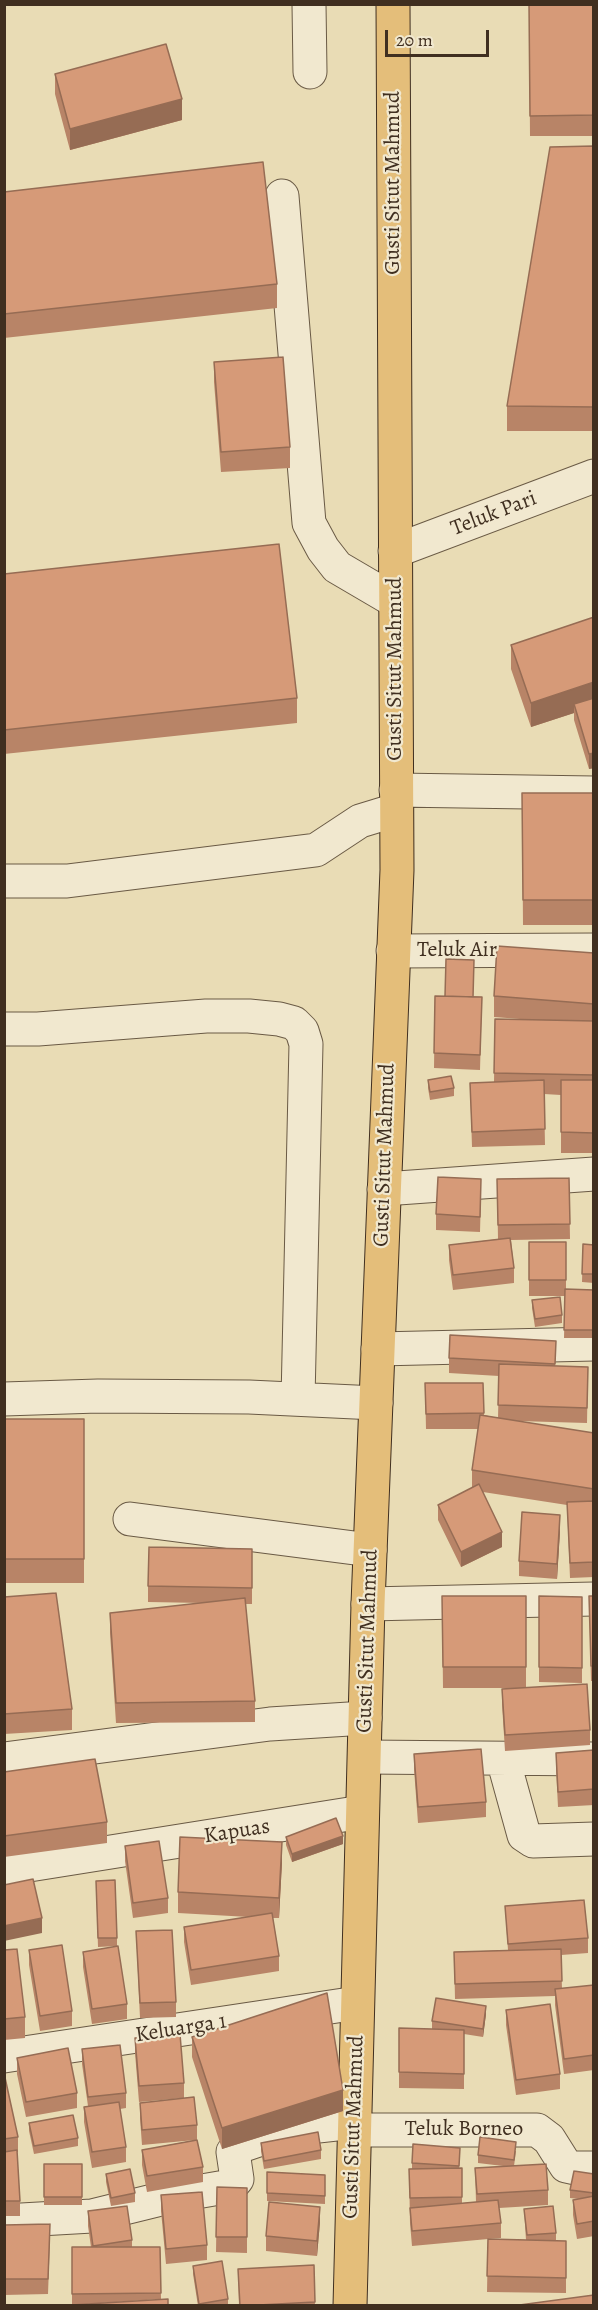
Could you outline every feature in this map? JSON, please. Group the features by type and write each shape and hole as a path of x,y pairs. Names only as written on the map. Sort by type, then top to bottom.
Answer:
{"highway":[{"name":"Gusti Situt Mahmud","path":"350,2306 368,1604 397,870 393,4"}],"street":[{"path":"309,4 310,72"},
{"path":"282,196 309,523 323,549 337,567 395,601"},
{"name":"Teluk Pari","path":"395,551 594,476"},
{"path":"4,881 67,880 316,850 396,800 594,793"},
{"name":"Teluk Air","path":"393,951 594,950"},
{"path":"4,1029 38,1029 206,1016 249,1016 294,1023 302,1031 306,1044 298,1399"},
{"path":"384,1189 594,1174"},
{"path":"378,1349 594,1344"},
{"path":"4,1399 98,1396 298,1399 376,1403"},
{"path":"130,1519 370,1550"},
{"path":"368,1604 594,1599"},
{"path":"4,1759 270,1724 366,1718"},
{"path":"364,1757 594,1759"},
{"path":"503,1759 524,1835 533,1841 594,1839"},
{"name":"Kapuas","path":"4,1869 362,1812"},
{"name":"Keluarga 1","path":"4,2056 357,2003"},
{"path":"4,2221 92,2216 173,2196 231,2186 237,2179 233,2151 238,2147 291,2129 353,2126"},
{"name":"Teluk Borneo","path":"353,2126 537,2130 549,2139 566,2166 594,2168"}],"building":[{"path":"529,4 594,4 594,115 530,116"},
{"path":"166,44 182,99 70,129 55,74"},
{"path":"594,146 594,407 507,406 550,147"},
{"path":"263,162 277,284 4,314 4,192"},
{"path":"283,357 290,447 221,452 214,362"},
{"path":"279,544 297,698 4,730 4,574"},
{"path":"594,617 594,682 531,703 511,645"},
{"path":"594,698 594,753 589,754 574,704"},
{"path":"522,793 594,793 594,900 523,900"},
{"path":"497,946 594,953 594,1004 494,996"},
{"path":"446,959 474,960 473,997 445,996"},
{"path":"435,996 482,997 480,1055 434,1053"},
{"path":"495,1019 594,1021 594,1075 494,1073"},
{"path":"451,1076 454,1088 430,1092 428,1080"},
{"path":"544,1080 545,1129 472,1132 470,1083"},
{"path":"561,1080 594,1080 594,1133 561,1132"},
{"path":"438,1177 481,1179 480,1217 436,1214"},
{"path":"569,1178 570,1224 498,1225 497,1179"},
{"path":"510,1238 514,1268 453,1275 449,1245"},
{"path":"529,1242 566,1242 566,1280 529,1280"},
{"path":"583,1244 594,1245 594,1274 582,1274"},
{"path":"565,1289 594,1290 594,1330 564,1330"},
{"path":"560,1297 562,1315 535,1319 532,1300"},
{"path":"450,1335 556,1341 555,1364 449,1358"},
{"path":"499,1364 588,1367 587,1408 498,1405"},
{"path":"425,1383 483,1383 484,1413 426,1414"},
{"path":"480,1415 594,1433 594,1489 472,1470"},
{"path":"4,1419 84,1419 84,1559 4,1559"},
{"path":"479,1484 502,1532 461,1552 438,1505"},
{"path":"594,1501 594,1562 570,1563 567,1502"},
{"path":"522,1512 560,1515 557,1564 519,1561"},
{"path":"149,1547 252,1549 252,1588 148,1586"},
{"path":"56,1593 72,1709 4,1714 4,1597"},
{"path":"442,1596 526,1596 526,1667 443,1667"},
{"path":"539,1596 582,1597 582,1668 539,1667"},
{"path":"589,1596 594,1596 594,1666 591,1666"},
{"path":"245,1598 255,1701 116,1703 110,1613"},
{"path":"587,1684 590,1730 505,1735 502,1689"},
{"path":"481,1749 486,1802 418,1807 414,1754"},
{"path":"594,1750 594,1789 558,1792 556,1753"},
{"path":"95,1759 107,1822 4,1836 4,1772"},
{"path":"336,1818 343,1836 292,1854 286,1837"},
{"path":"180,1837 282,1842 279,1898 178,1892"},
{"path":"159,1841 168,1898 133,1903 125,1846"},
{"path":"33,1879 42,1918 4,1926 4,1885"},
{"path":"115,1880 117,1938 98,1938 96,1881"},
{"path":"584,1900 588,1938 508,1944 505,1906"},
{"path":"272,1913 279,1956 191,1970 184,1927"},
{"path":"172,1930 176,2002 140,2003 136,1931"},
{"path":"62,1945 72,2011 40,2016 29,1950"},
{"path":"118,1946 127,2004 92,2009 83,1952"},
{"path":"17,1949 25,2017 4,2019 4,1950"},
{"path":"561,1949 562,1981 455,1984 454,1952"},
{"path":"594,1985 594,2055 564,2059 555,1989"},
{"path":"327,1993 343,2090 222,2128 192,2037"},
{"path":"436,1998 486,2006 483,2029 432,2021"},
{"path":"550,2004 560,2074 516,2080 506,2010"},
{"path":"399,2028 464,2030 464,2074 399,2072"},
{"path":"180,2034 184,2083 139,2086 135,2038"},
{"path":"120,2045 126,2093 88,2097 82,2049"},
{"path":"68,2048 77,2093 26,2102 17,2058"},
{"path":"4,2073 18,2137 4,2139"},
{"path":"194,2097 197,2125 142,2130 140,2103"},
{"path":"119,2102 126,2147 92,2152 84,2107"},
{"path":"73,2115 78,2138 34,2146 29,2123"},
{"path":"318,2132 321,2150 264,2161 261,2143"},
{"path":"480,2137 516,2142 514,2160 478,2155"},
{"path":"197,2140 203,2167 147,2176 142,2150"},
{"path":"413,2144 460,2148 459,2166 412,2163"},
{"path":"17,2150 20,2201 4,2201 4,2152"},
{"path":"44,2164 82,2164 82,2197 44,2197"},
{"path":"546,2164 548,2190 477,2194 475,2168"},
{"path":"462,2168 462,2197 410,2198 409,2169"},
{"path":"130,2169 135,2193 111,2198 106,2174"},
{"path":"574,2171 594,2174 594,2193 570,2190"},
{"path":"267,2172 325,2175 325,2196 267,2193"},
{"path":"217,2187 247,2188 247,2237 216,2237"},
{"path":"202,2192 207,2245 166,2249 161,2195"},
{"path":"594,2196 594,2221 577,2224 573,2200"},
{"path":"498,2200 501,2223 412,2231 410,2208"},
{"path":"269,2202 320,2207 317,2241 266,2236"},
{"path":"127,2206 132,2240 93,2246 88,2211"},
{"path":"553,2206 556,2233 527,2235 524,2209"},
{"path":"50,2224 48,2279 4,2279 4,2225"},
{"path":"488,2239 566,2241 566,2278 487,2276"},
{"path":"72,2247 160,2247 161,2293 72,2294"},
{"path":"222,2261 228,2299 199,2304 193,2266"},
{"path":"314,2265 315,2302 240,2306 238,2269"},
{"path":"594,2295 594,2306 512,2306"},
{"path":"168,2299 168,2306 72,2306 72,2305"}]}
